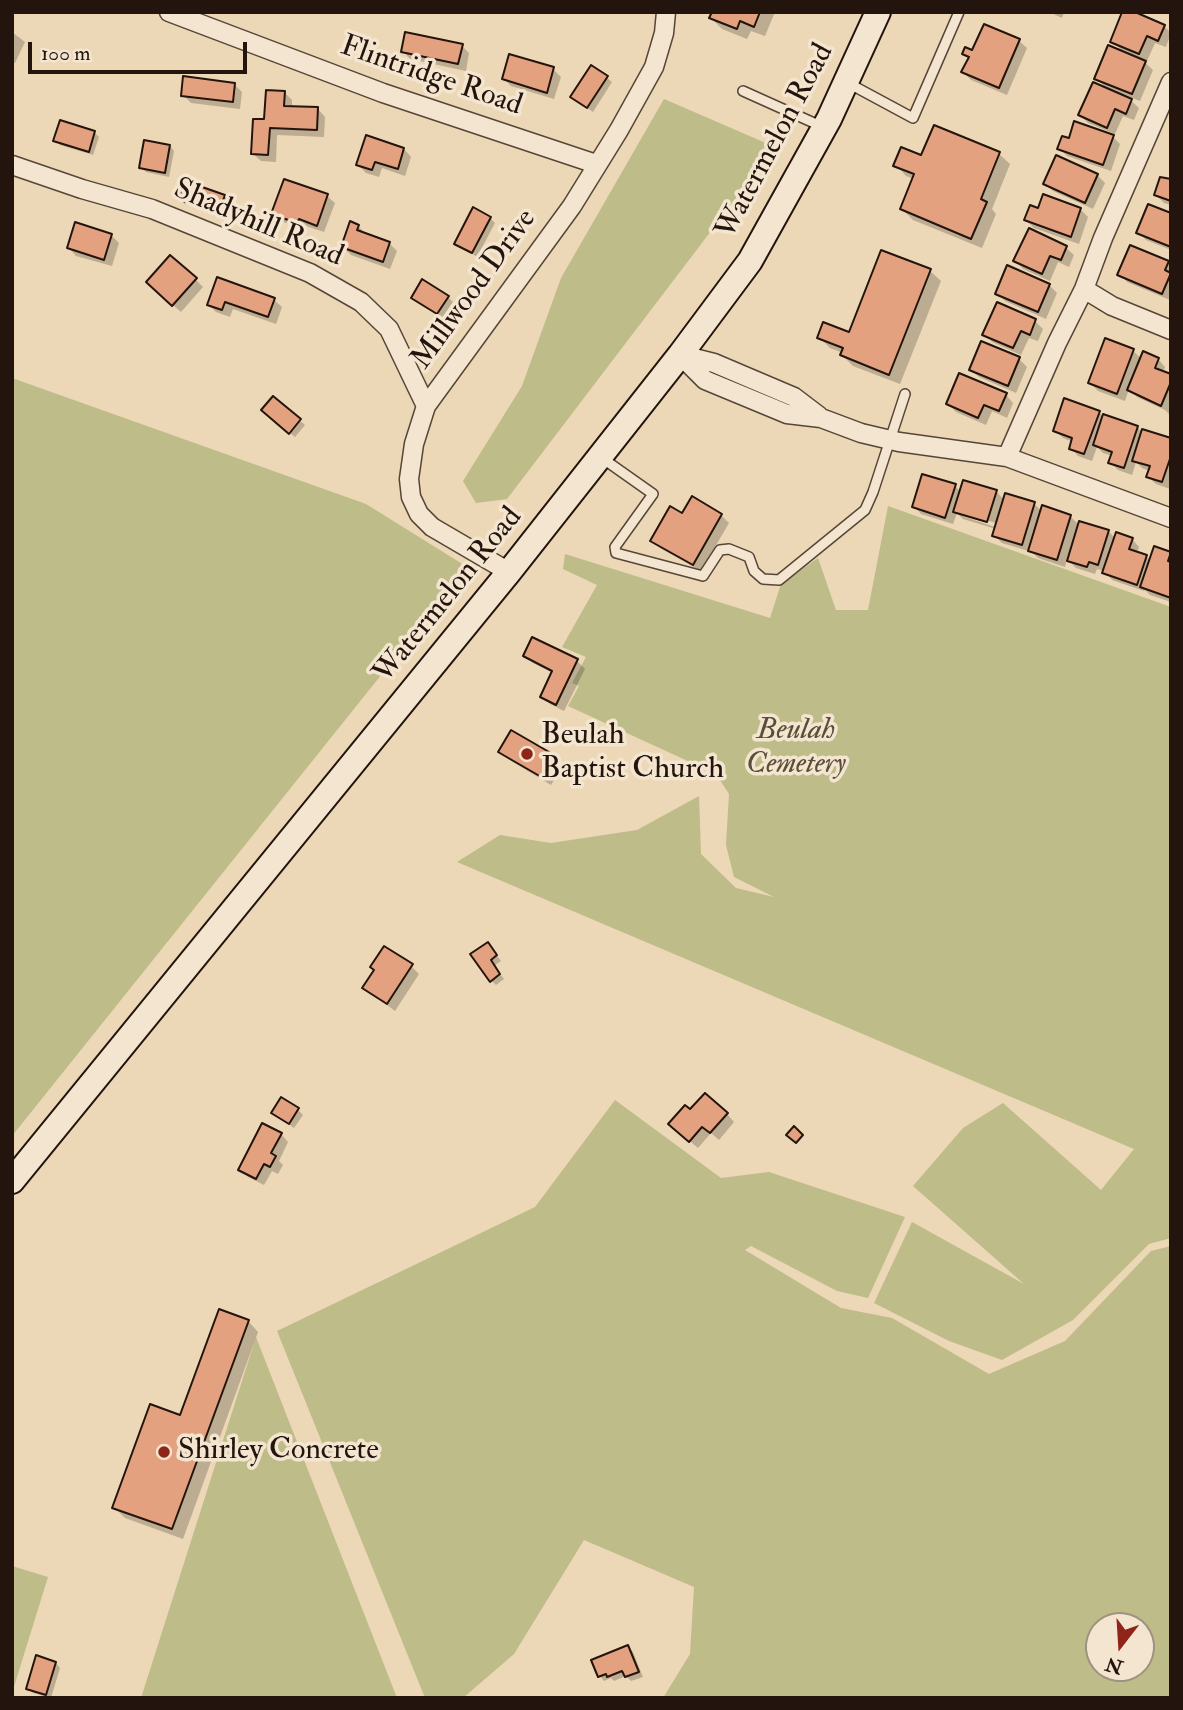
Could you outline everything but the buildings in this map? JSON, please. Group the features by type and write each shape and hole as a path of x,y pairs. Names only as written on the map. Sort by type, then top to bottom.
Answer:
{"main road":[{"name":"Watermelon Road","path":"12,1181 509,572 680,355 750,261 824,128 878,12"}],"street":[{"name":"Flintridge Road","path":"169,12 383,93 596,164"},
{"name":"Millwood Drive","path":"509,572 432,527 419,514 411,497 409,479 414,444 426,406 572,206 619,130 654,67 664,33 666,12"},
{"path":"1007,457 1084,289 1103,238 1163,125 1171,82"},
{"name":"Shadyhill Road","path":"12,165 152,209 310,273 361,302 388,329 426,406"},
{"path":"1084,289 1112,306 1171,330"},
{"path":"680,355 714,363 794,397 821,418 861,433 1007,457 1171,518"}],"lane":[{"path":"846,82 913,118 959,12"},
{"path":"743,91 824,128"},
{"path":"600,457 653,494 615,547 616,553 703,576 720,550 729,549 749,557 754,571 763,579 779,580 864,510 873,492 905,394"}],"green space":[{"path":"664,99 775,147 507,499 476,503 463,481 522,386 561,278"},
{"path":"12,378 366,504 464,565 418,629 12,1136"},
{"name":"Beulah Cemetery","path":"888,506 1171,607 1171,1238 1149,1244 1073,1320 1002,1360 949,1341 874,1303 912,1222 1024,1284 913,1186 963,1128 1003,1103 1101,1190 1134,1149 457,862 500,835 551,843 637,830 699,796 701,854 736,888 774,897 734,877 726,845 729,794 716,774 568,706 579,686 572,683 586,657 562,647 597,585 563,569 565,554 770,618 781,584 818,558 836,610 868,610"},
{"path":"615,1100 721,1178 769,1172 905,1217 868,1298 837,1291 751,1246 745,1250 841,1308 892,1318 989,1374 1065,1341 1151,1251 1171,1246 1171,1698 663,1698 690,1654 694,1587 584,1540 514,1654 463,1698 425,1698 277,1331 535,1207"},
{"path":"256,1337 397,1698 141,1698"},
{"path":"12,1566 48,1577 12,1693"}],"place":[{"name":"Beulah Baptist Church","path":"527,754"},
{"name":"Shirley Concrete","path":"164,1452"}]}
